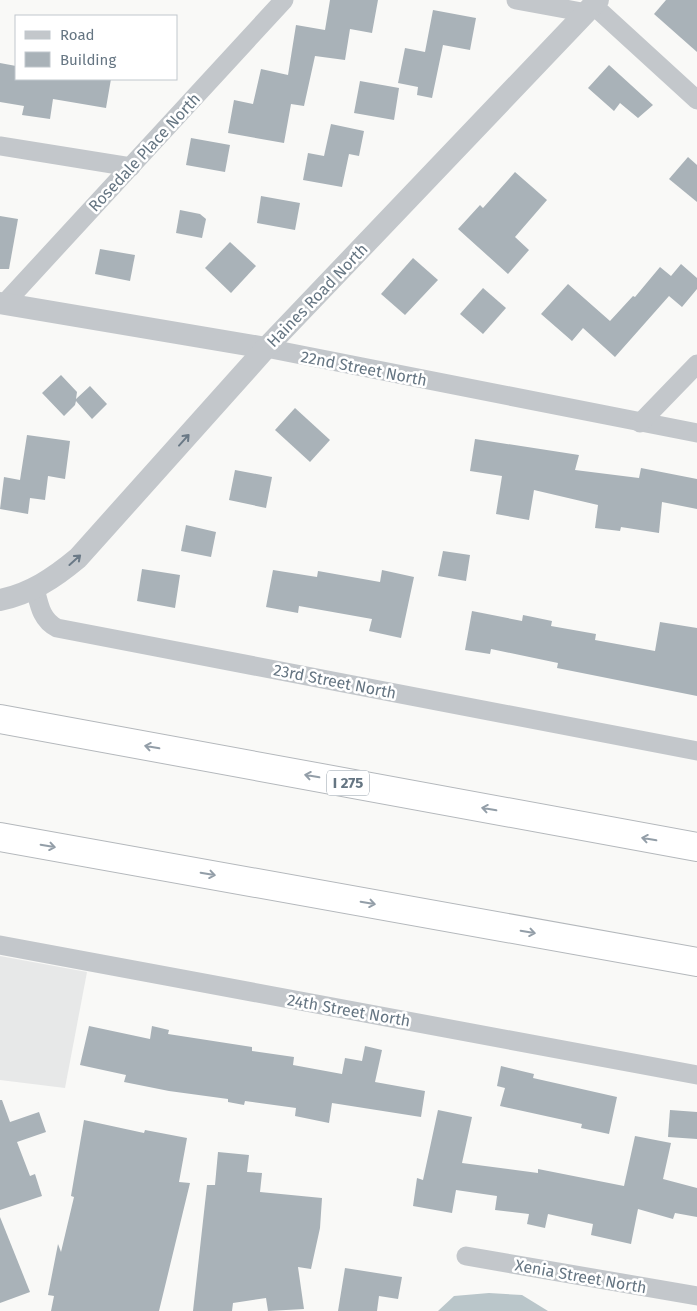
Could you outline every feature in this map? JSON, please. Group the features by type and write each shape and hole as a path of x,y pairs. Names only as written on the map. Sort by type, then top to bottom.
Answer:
{"highway":[{"name":"I 275","path":"0,719 697,848"},
{"path":"0,837 697,962"}],"street":[{"name":"Rosedale Place North","path":"2,303 131,167 284,0"},
{"path":"516,0 593,6 697,100"},
{"name":"Haines Road North","path":"35,588 55,577 78,558 266,348 593,6"},
{"path":"0,146 131,167"},
{"name":"22nd Street North","path":"2,303 266,348 697,433"},
{"path":"640,423 697,364"},
{"path":"0,600 35,588"},
{"name":"23rd Street North","path":"35,588 47,623 57,628 697,750"},
{"name":"24th Street North","path":"0,945 697,1074"},
{"name":"Xenia Street North","path":"466,1256 697,1296"}],"shaded area":[{"path":"0,956 87,972 65,1088 0,1080"},
{"path":"489,1293 522,1295 548,1311 438,1311 454,1296"}],"building":[{"path":"330,0 378,0 372,33 350,29 345,60 315,56 304,106 291,104 284,143 228,133 234,100 253,104 261,69 288,75 296,25 325,30"},
{"path":"666,0 697,0 697,52 654,14"},
{"path":"433,10 476,18 470,50 443,45 432,98 417,95 418,87 398,83 405,48 425,52"},
{"path":"0,63 15,66 15,80 111,80 106,108 53,99 50,119 22,115 24,106 0,102"},
{"path":"609,65 653,105 638,118 620,103 614,111 588,88"},
{"path":"360,81 399,88 394,120 354,113"},
{"path":"331,124 364,131 359,156 349,154 342,187 303,180 308,153 324,156"},
{"path":"191,138 230,145 225,172 186,165"},
{"path":"688,157 697,165 697,202 669,179"},
{"path":"515,172 547,200 515,237 529,250 508,274 458,229 480,205 483,208"},
{"path":"261,196 300,203 295,230 257,223"},
{"path":"180,210 200,214 206,219 202,238 176,233"},
{"path":"0,216 18,219 9,269 0,269"},
{"path":"230,242 256,266 231,293 205,268"},
{"path":"100,249 135,255 130,281 95,274"},
{"path":"413,258 438,280 405,315 381,294"},
{"path":"681,264 697,278 697,289 682,307 669,296 615,357 583,328 572,341 541,314 568,284 610,321 633,296 635,297 660,267 671,276"},
{"path":"483,288 506,308 483,334 460,314"},
{"path":"61,375 77,392 76,399 90,386 107,404 92,419 76,401 75,405 64,416 42,393"},
{"path":"295,408 330,440 310,462 275,430"},
{"path":"27,435 70,441 65,479 48,476 45,500 30,498 28,514 0,509 4,477 20,480"},
{"path":"475,439 579,455 575,470 639,478 641,468 697,479 697,509 662,502 659,533 621,527 620,531 595,528 598,505 534,490 529,520 496,514 502,476 470,471"},
{"path":"235,470 272,477 266,508 229,500"},
{"path":"186,525 216,532 211,557 181,551"},
{"path":"443,551 470,555 466,581 438,576"},
{"path":"142,569 180,575 175,608 137,601"},
{"path":"273,570 317,577 318,571 380,582 382,570 414,577 401,638 369,631 372,619 299,606 298,613 266,607"},
{"path":"472,611 522,621 523,615 552,621 551,626 596,634 595,640 655,651 660,622 697,628 697,696 557,668 558,663 491,649 490,654 465,650"},
{"path":"89,1026 150,1039 152,1026 169,1030 168,1034 252,1047 252,1051 294,1057 293,1065 342,1074 345,1058 362,1061 365,1046 382,1050 375,1082 425,1091 421,1117 332,1103 329,1123 295,1116 296,1108 245,1101 244,1105 228,1102 228,1099 169,1091 124,1082 126,1075 80,1065"},
{"path":"501,1066 534,1074 533,1078 617,1097 609,1134 581,1128 582,1124 500,1106 505,1088 497,1086"},
{"path":"0,1100 2,1100 10,1122 39,1112 46,1132 17,1142 30,1176 35,1174 42,1196 0,1210"},
{"path":"438,1110 472,1117 462,1163 538,1173 538,1169 624,1186 635,1136 671,1143 663,1179 697,1188 697,1217 675,1213 673,1219 638,1209 631,1244 591,1235 593,1224 548,1214 545,1228 527,1224 529,1214 495,1210 497,1196 456,1190 452,1213 413,1206 417,1178 423,1180"},
{"path":"670,1110 697,1112 697,1139 668,1137"},
{"path":"84,1120 144,1133 145,1130 187,1138 179,1182 190,1183 159,1311 51,1311 54,1296 48,1295 58,1244 61,1252 74,1197 71,1196"},
{"path":"218,1152 249,1155 247,1172 262,1173 260,1192 322,1198 320,1228 311,1269 298,1267 304,1309 268,1311 266,1298 233,1303 232,1311 193,1311 207,1185 215,1185"},
{"path":"0,1217 30,1292 0,1303"},
{"path":"345,1268 402,1277 398,1299 379,1296 377,1311 338,1311"}]}
